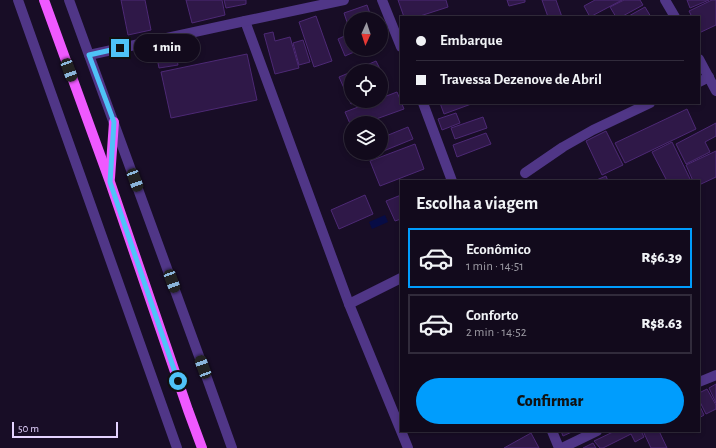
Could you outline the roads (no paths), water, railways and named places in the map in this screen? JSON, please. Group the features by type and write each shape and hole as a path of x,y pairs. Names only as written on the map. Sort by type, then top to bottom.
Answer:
{"main road":[{"path":"44,0 110,182 202,448"},
{"path":"110,182 114,122"}],"street":[{"path":"18,0 177,448"},
{"path":"69,0 232,448"},
{"path":"89,55 344,0"},
{"path":"382,0 400,45"},
{"path":"665,0 674,16"},
{"path":"244,21 349,304 400,428"},
{"path":"700,61 716,91"},
{"path":"700,82 709,77"},
{"path":"423,104 452,180"},
{"path":"525,173 593,130 648,104"},
{"path":"349,304 400,278"},
{"path":"700,382 716,375"},
{"path":"401,432 408,448"},
{"path":"552,432 559,448"},
{"path":"562,448 595,432"}]}
